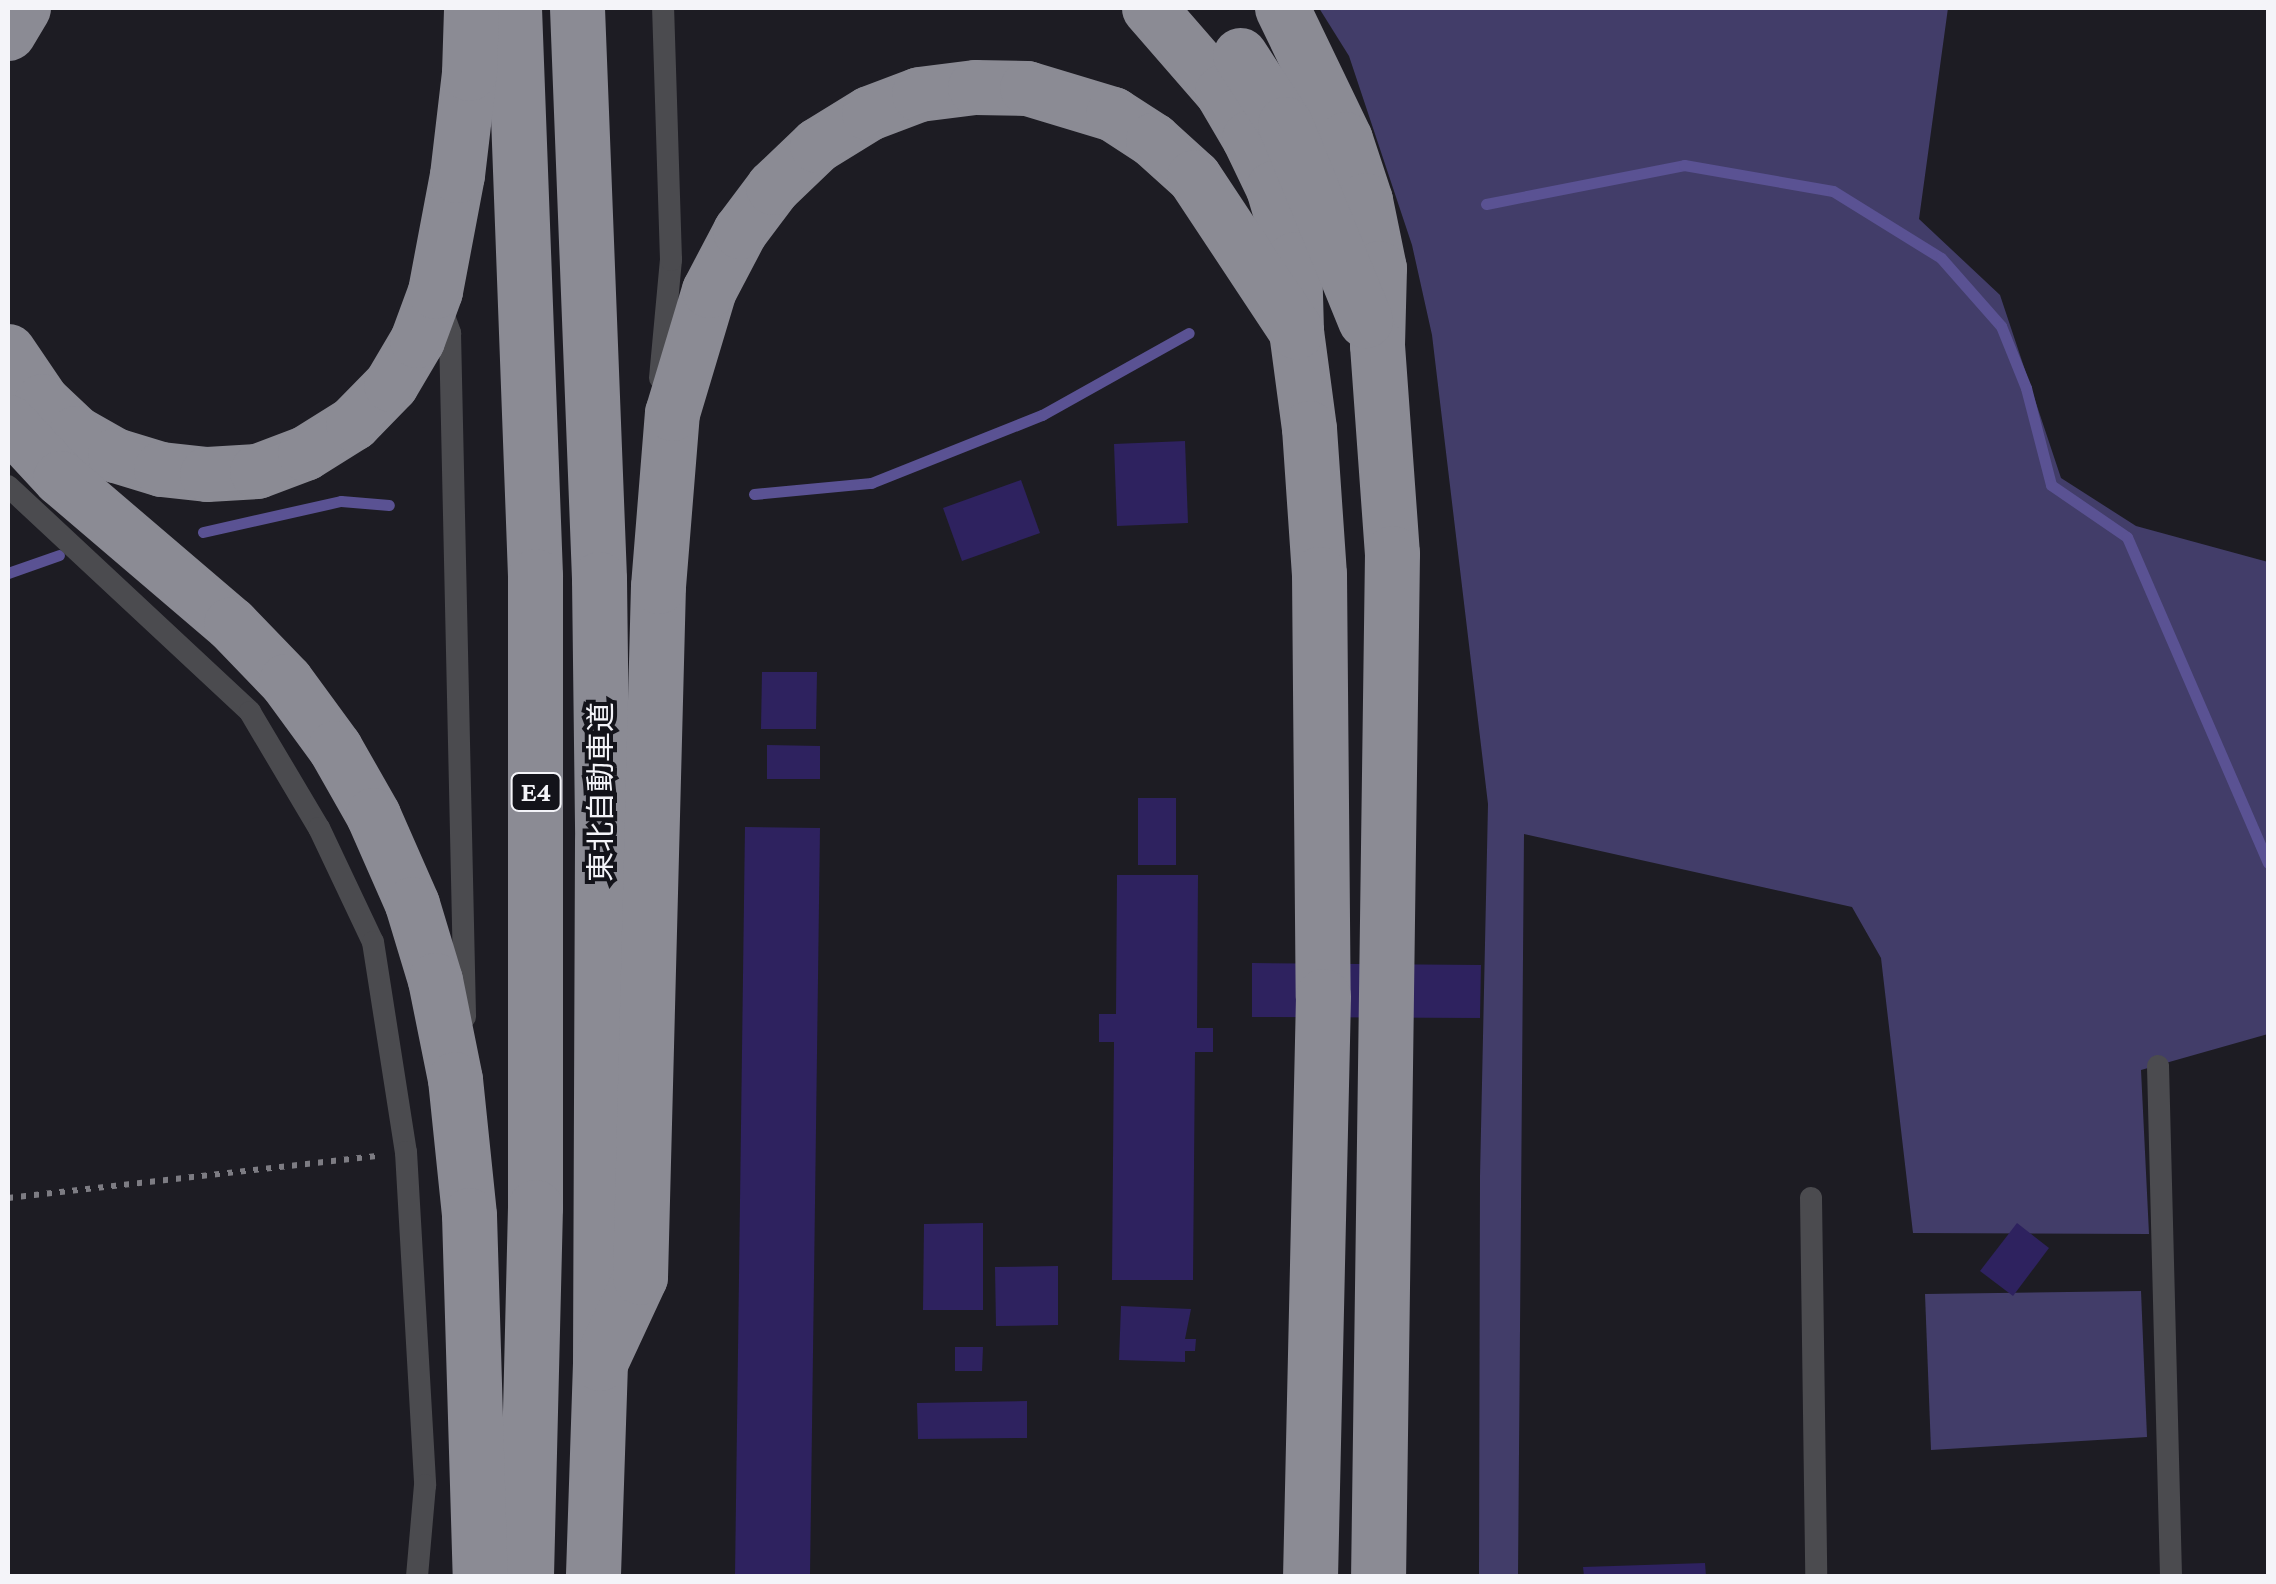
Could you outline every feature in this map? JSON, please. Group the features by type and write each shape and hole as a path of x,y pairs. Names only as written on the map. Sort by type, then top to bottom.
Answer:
{"highway":[{"path":"8,33 23,8"},
{"path":"8,351 42,401 76,433 115,455 176,471 257,471 305,453 353,423 391,384 417,340 436,291 457,175 469,73 471,8"},
{"name":"E4","path":"514,8 535,596 535,1207 526,1576"},
{"name":"東北自動車道","path":"576,8 600,578 600,1363 593,1576"},
{"path":"1150,8 1222,92 1273,188 1294,259 1296,331 1309,428 1320,670 1323,996 1310,1576"},
{"path":"1200,8 1224,34 1286,124 1317,195 1346,279 1377,345"},
{"path":"1282,8 1333,111 1365,200 1379,268 1377,345 1392,553 1378,1576"},
{"path":"600,1363 640,1277 658,586 672,413 709,290 740,231 773,187 817,145 868,113 919,94 976,87 1027,88 1113,114 1153,140 1194,176 1296,331"},
{"path":"8,422 89,504 231,624 286,681 336,748 372,815 412,904 435,980 455,1079 469,1215 480,1576"}],"lane":[{"path":"663,8 671,260 658,397 672,413"},
{"path":"436,291 450,333 451,352 465,1023 455,1079"},
{"path":"8,486 250,712 319,828 374,942 406,1152 425,1485 417,1576"},
{"path":"2158,1066 2171,1576"},
{"path":"1811,1198 1816,1576"}],"path":[{"path":"8,1198 406,1152"}],"shaded area":[{"path":"1319,8 1948,8 1919,219 2000,295 2061,478 2136,526 2268,562 2268,1034 2141,1070 2149,1234 1913,1233 1881,958 1852,907 1524,834 1518,1576 1479,1576 1480,1176 1488,804 1432,335 1412,245 1349,56"},
{"path":"2141,1291 2147,1437 1931,1450 1925,1294"}],"building":[{"path":"1185,441 1188,523 1117,526 1114,444"},
{"path":"1021,480 1040,533 962,561 943,508"},
{"path":"762,672 817,672 816,729 761,729"},
{"path":"767,745 820,746 820,779 767,779"},
{"path":"1138,798 1176,798 1176,865 1138,865"},
{"path":"745,827 820,828 810,1576 735,1576"},
{"path":"1117,875 1198,875 1197,1028 1213,1028 1213,1052 1195,1052 1193,1280 1112,1280 1114,1042 1099,1042 1099,1014 1116,1014"},
{"path":"1252,963 1481,965 1480,1018 1252,1017"},
{"path":"983,1223 983,1310 923,1310 924,1224"},
{"path":"2017,1223 2049,1248 2013,1296 1980,1271"},
{"path":"1058,1266 1058,1325 996,1326 995,1267"},
{"path":"1121,1306 1191,1309 1185,1339 1196,1339 1195,1351 1185,1351 1185,1362 1119,1360"},
{"path":"955,1347 983,1347 982,1371 955,1371"},
{"path":"1027,1401 1027,1438 918,1439 917,1403"},
{"path":"1705,1563 1706,1576 1584,1576 1583,1567"}],"waterway":[{"path":"1486,204 1684,165 1833,191 1941,258 2001,326 2026,388 2051,485 2127,537 2268,863"},
{"path":"754,494 871,483 1042,415 1189,333"},
{"path":"203,532 341,501 389,505"},
{"path":"8,573 59,555"}]}
